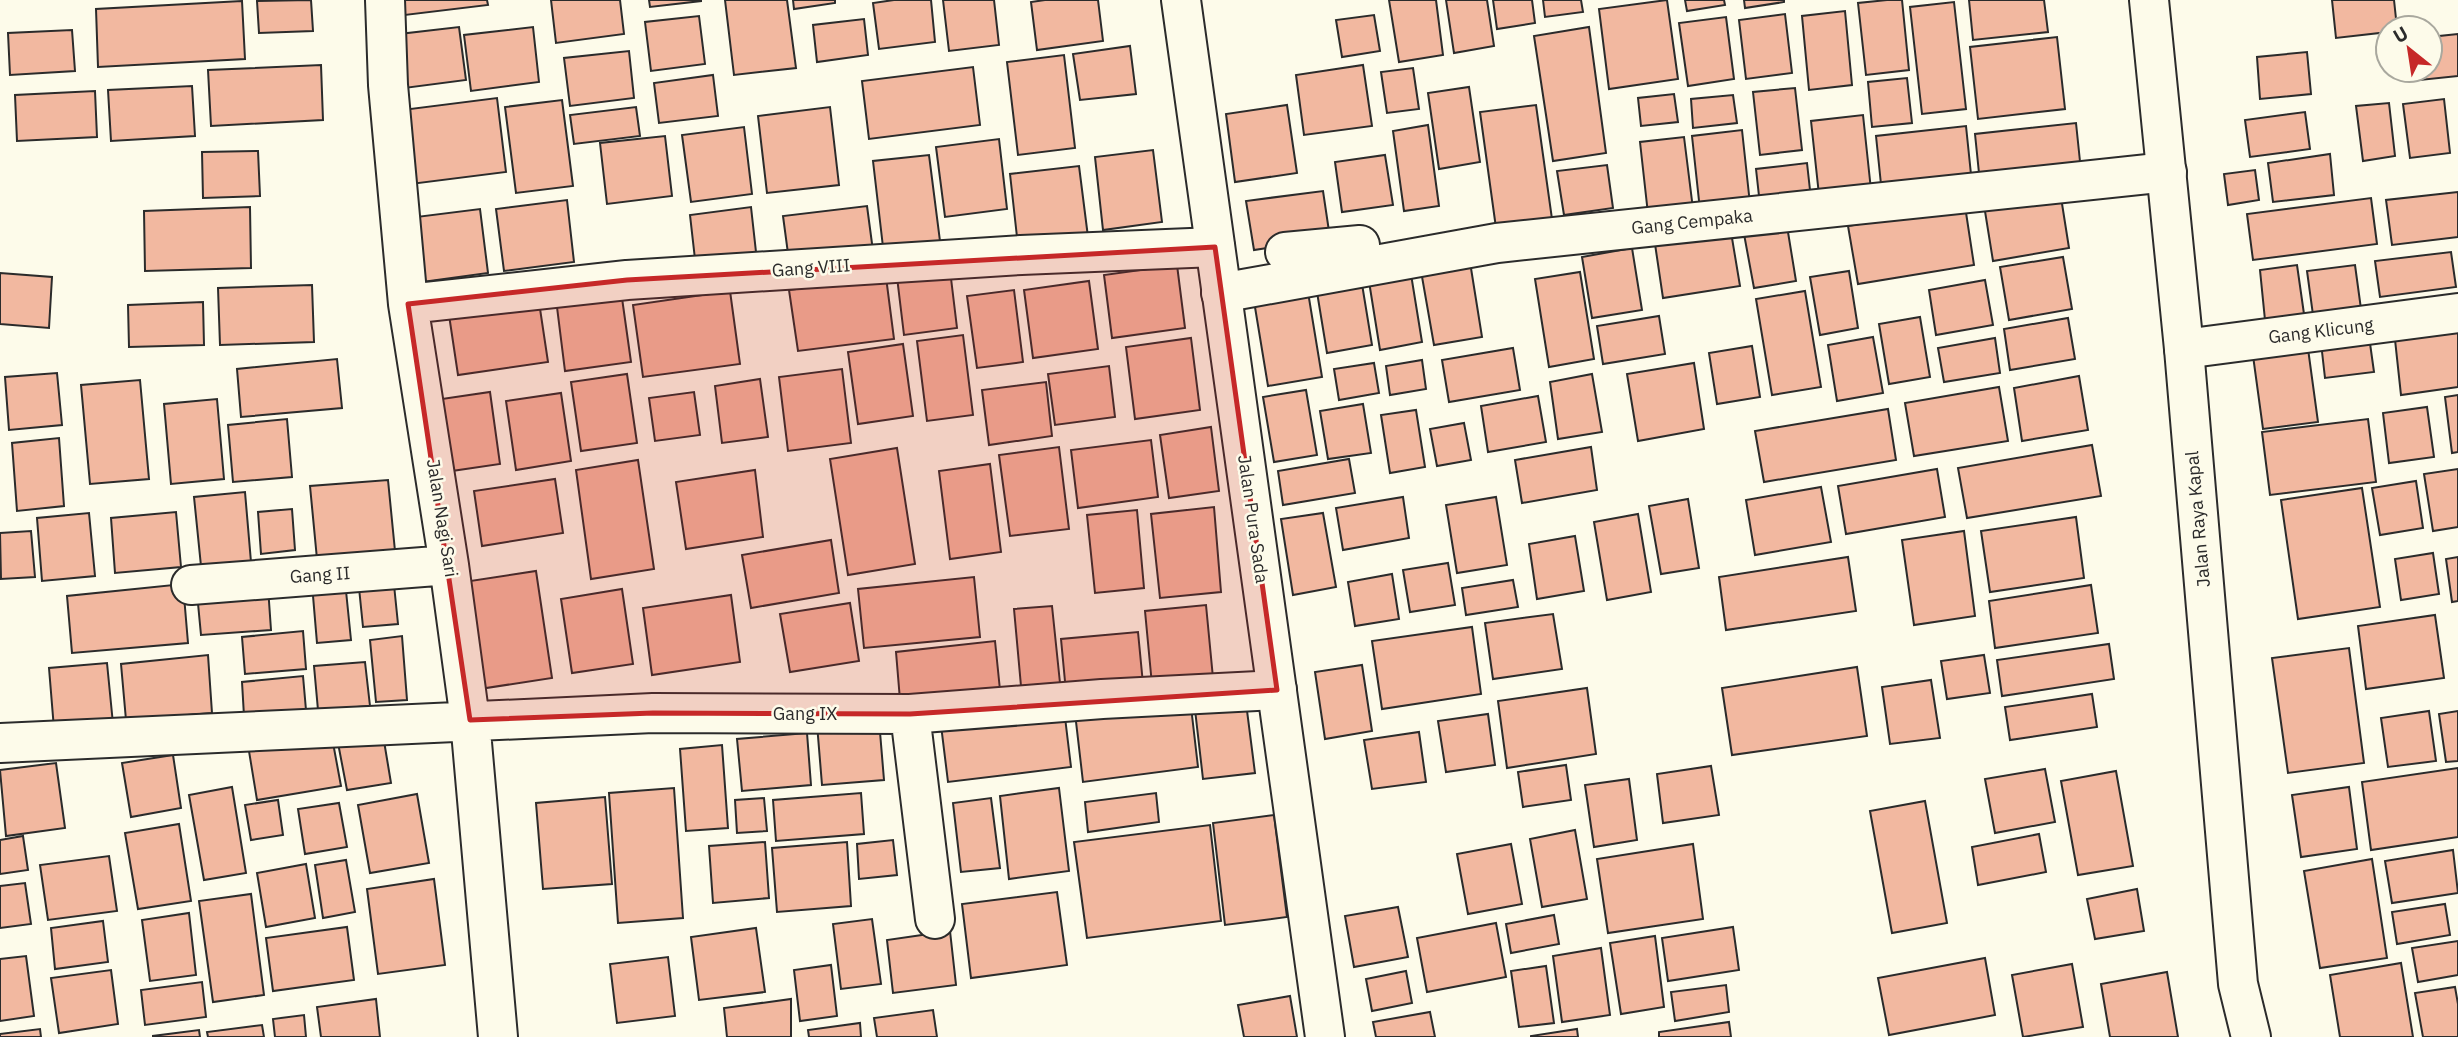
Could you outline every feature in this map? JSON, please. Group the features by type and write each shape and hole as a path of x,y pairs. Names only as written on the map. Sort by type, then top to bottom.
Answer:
{"main road":[{"name":"Jalan Nagi Sari","path":"385,0 388,85 408,304 470,720 498,1037"},
{"name":"Jalan Pura Sada","path":"1181,0 1221,293 1260,697 1325,1037"},
{"name":"Jalan Raya Kapal","path":"2149,0 2184,349 2238,984 2251,1037"},
{"name":"Gang Cempaka","path":"1221,293 1497,243 2166,172"},
{"path":"1286,252 1442,237"},
{"name":"Gang VIII","path":"408,304 627,280 1021,255 1215,247"},
{"name":"Gang Klicung","path":"2184,349 2458,313"},
{"name":"Gang II","path":"191,584 449,565"},
{"path":"1007,689 1260,697"},
{"name":"Gang IX","path":"0,743 653,713 910,714 1102,699 1260,697"},
{"path":"910,714 935,919"}],"highlighted area":[{"path":"1215,247 1277,690 910,714 653,713 470,720 408,304 627,280"}],"building":[{"path":"311,0 313,31 259,33 257,1"},
{"path":"403,0 487,0 488,5 405,15"},
{"path":"551,0 620,0 624,34 556,43"},
{"path":"649,0 701,0 701,1 650,7"},
{"path":"725,0 787,0 796,68 734,75"},
{"path":"793,0 835,0 835,3 794,9"},
{"path":"931,0 935,42 879,49 873,3"},
{"path":"943,0 994,0 999,45 949,51"},
{"path":"1098,0 1103,41 1037,50 1031,2"},
{"path":"1389,0 1436,0 1443,55 1399,62"},
{"path":"1446,0 1487,0 1494,46 1454,53"},
{"path":"1493,0 1532,0 1535,23 1497,29"},
{"path":"1543,0 1581,0 1583,12 1545,17"},
{"path":"1667,0 1678,79 1609,89 1599,9"},
{"path":"1685,0 1724,0 1725,5 1687,11"},
{"path":"1744,0 1784,0 1784,2 1745,8"},
{"path":"1902,0 1909,70 1866,75 1858,3"},
{"path":"1969,0 2044,0 2048,32 1973,40"},
{"path":"2332,0 2394,0 2396,14 2374,14 2374,34 2336,38"},
{"path":"242,1 245,59 98,67 96,9"},
{"path":"1954,2 1966,109 1922,114 1910,7"},
{"path":"1845,11 1852,85 1809,90 1802,16"},
{"path":"1785,14 1792,73 1746,79 1739,20"},
{"path":"1374,15 1380,51 1342,57 1336,20"},
{"path":"699,16 705,64 651,71 645,22"},
{"path":"1726,17 1734,79 1688,86 1679,23"},
{"path":"864,19 868,55 817,62 813,25"},
{"path":"459,27 466,80 397,89 391,35"},
{"path":"533,27 539,82 471,91 464,35"},
{"path":"1589,27 1606,153 1553,161 1534,36"},
{"path":"72,30 75,71 10,75 8,33"},
{"path":"2458,34 2458,76 2444,77 2444,36"},
{"path":"2057,37 2065,109 1978,119 1970,47"},
{"path":"1130,46 1136,94 1080,100 1073,54"},
{"path":"629,51 634,98 570,106 564,58"},
{"path":"2307,52 2311,94 2260,99 2257,57"},
{"path":"1064,55 1075,148 1018,155 1007,62"},
{"path":"321,65 323,120 211,126 208,70"},
{"path":"1363,65 1372,126 1304,135 1296,75"},
{"path":"973,67 980,125 869,139 862,81"},
{"path":"1413,68 1419,109 1387,113 1381,72"},
{"path":"713,75 718,116 659,123 654,83"},
{"path":"1907,78 1912,123 1872,127 1868,82"},
{"path":"192,86 195,136 111,141 108,90"},
{"path":"1469,87 1480,162 1439,169 1428,93"},
{"path":"1795,88 1802,150 1760,155 1753,92"},
{"path":"95,91 97,137 17,141 15,95"},
{"path":"1674,94 1678,122 1641,126 1638,98"},
{"path":"1733,95 1737,123 1693,128 1691,99"},
{"path":"497,98 506,172 411,184 402,110"},
{"path":"2444,99 2450,153 2410,158 2403,104"},
{"path":"562,100 573,186 516,193 505,107"},
{"path":"2389,103 2395,156 2363,161 2356,106"},
{"path":"1287,105 1297,173 1235,182 1226,114"},
{"path":"1536,105 1552,219 1496,228 1480,112"},
{"path":"636,107 640,136 574,144 570,115"},
{"path":"830,107 839,185 767,193 758,116"},
{"path":"2305,112 2310,149 2250,157 2245,120"},
{"path":"1863,115 1871,190 1819,195 1811,121"},
{"path":"2076,123 2081,171 1980,183 1975,134"},
{"path":"1428,125 1439,206 1404,211 1393,131"},
{"path":"1966,126 1972,184 1882,194 1876,136"},
{"path":"744,127 752,194 691,202 682,135"},
{"path":"1742,130 1750,204 1700,210 1692,136"},
{"path":"665,136 672,196 607,204 600,143"},
{"path":"1684,137 1693,209 1648,214 1640,142"},
{"path":"999,139 1007,209 945,217 936,147"},
{"path":"1153,150 1162,222 1103,230 1095,157"},
{"path":"258,151 260,196 203,198 202,152"},
{"path":"2330,154 2334,195 2273,202 2268,163"},
{"path":"929,155 940,241 883,247 873,161"},
{"path":"1385,155 1393,205 1342,212 1335,162"},
{"path":"1807,163 1811,199 1760,205 1756,169"},
{"path":"1607,165 1613,208 1564,215 1557,171"},
{"path":"1079,166 1088,237 1018,246 1010,174"},
{"path":"2255,170 2259,200 2228,205 2224,174"},
{"path":"1323,191 1330,238 1254,250 1246,201"},
{"path":"2060,191 2069,248 1993,261 1984,205"},
{"path":"2458,192 2458,237 2392,245 2386,200"},
{"path":"2371,198 2377,244 2253,260 2247,214"},
{"path":"567,200 574,262 504,271 496,209"},
{"path":"867,206 873,251 789,261 783,216"},
{"path":"1965,206 1974,265 1858,284 1848,226"},
{"path":"250,207 251,268 145,271 144,211"},
{"path":"751,207 757,261 696,268 690,215"},
{"path":"480,209 488,273 415,283 408,218"},
{"path":"1787,226 1796,281 1754,288 1744,234"},
{"path":"1731,232 1740,286 1663,298 1655,244"},
{"path":"1632,248 1642,310 1592,318 1582,257"},
{"path":"2451,252 2456,287 2380,297 2375,261"},
{"path":"2063,257 2072,309 2009,320 2000,267"},
{"path":"1409,262 1422,342 1380,350 1367,269"},
{"path":"1470,262 1482,337 1434,345 1421,271"},
{"path":"1177,265 1185,328 1112,338 1104,275"},
{"path":"2297,265 2304,314 2265,320 2260,270"},
{"path":"2355,265 2361,309 2313,315 2307,271"},
{"path":"950,270 957,328 904,335 897,277"},
{"path":"1849,271 1858,328 1820,335 1810,277"},
{"path":"1580,272 1594,359 1549,367 1535,279"},
{"path":"0,273 52,277 49,328 0,324"},
{"path":"886,277 894,339 798,351 789,290"},
{"path":"1361,278 1372,345 1327,353 1316,286"},
{"path":"1985,280 1993,325 1936,335 1929,290"},
{"path":"1089,281 1098,349 1033,358 1024,290"},
{"path":"312,285 314,342 220,345 218,288"},
{"path":"1307,286 1322,377 1268,386 1253,295"},
{"path":"1014,290 1023,362 977,368 967,296"},
{"path":"730,291 740,364 643,377 633,305"},
{"path":"1805,291 1821,387 1772,395 1756,299"},
{"path":"622,298 631,362 565,371 557,307"},
{"path":"203,302 204,345 129,347 128,305"},
{"path":"539,302 548,362 458,375 449,315"},
{"path":"2458,313 2458,387 2401,395 2393,321"},
{"path":"1659,316 1665,354 1603,364 1597,326"},
{"path":"1920,317 1930,377 1889,384 1879,324"},
{"path":"2068,318 2075,359 2010,370 2004,329"},
{"path":"2368,329 2374,372 2325,378 2320,334"},
{"path":"2306,334 2318,422 2263,429 2251,341"},
{"path":"963,335 973,415 927,421 917,341"},
{"path":"1873,337 1883,393 1837,401 1828,345"},
{"path":"1191,338 1200,410 1135,419 1126,347"},
{"path":"1995,338 2000,373 1944,382 1938,348"},
{"path":"903,344 913,416 858,424 848,352"},
{"path":"1752,346 1760,397 1717,404 1709,353"},
{"path":"1513,348 1520,390 1449,402 1442,360"},
{"path":"337,359 342,408 241,417 237,369"},
{"path":"1422,360 1426,389 1390,395 1386,366"},
{"path":"1374,363 1379,393 1339,400 1334,369"},
{"path":"1694,363 1704,429 1638,441 1627,374"},
{"path":"1109,366 1115,417 1055,425 1048,374"},
{"path":"842,369 851,443 788,451 779,377"},
{"path":"57,373 62,425 9,430 5,377"},
{"path":"627,374 637,443 581,451 571,382"},
{"path":"1592,374 1602,432 1558,439 1550,382"},
{"path":"2079,376 2088,430 2022,441 2014,388"},
{"path":"760,379 768,437 722,443 715,386"},
{"path":"140,380 149,479 90,484 81,385"},
{"path":"1046,382 1052,436 989,445 982,390"},
{"path":"1999,387 2008,441 1914,456 1905,403"},
{"path":"1306,390 1317,455 1274,462 1263,397"},
{"path":"490,392 500,464 438,473 428,401"},
{"path":"694,392 700,435 655,441 649,398"},
{"path":"561,393 571,461 516,470 506,401"},
{"path":"2458,395 2458,452 2452,453 2445,397"},
{"path":"1538,396 1546,442 1488,452 1481,406"},
{"path":"217,399 224,479 171,484 164,404"},
{"path":"1363,404 1371,453 1328,459 1320,411"},
{"path":"2427,407 2434,457 2389,463 2383,413"},
{"path":"1888,409 1896,460 1764,482 1755,431"},
{"path":"1416,410 1425,467 1390,473 1381,415"},
{"path":"287,419 292,477 233,482 228,425"},
{"path":"2368,419 2376,482 2270,495 2262,432"},
{"path":"1464,423 1471,460 1437,466 1430,429"},
{"path":"1211,427 1219,491 1169,498 1160,435"},
{"path":"59,438 64,506 17,511 12,443"},
{"path":"1151,440 1158,497 1078,508 1071,450"},
{"path":"2092,445 2101,496 1967,518 1958,468"},
{"path":"1059,447 1069,529 1010,536 999,455"},
{"path":"1591,447 1597,490 1522,503 1515,460"},
{"path":"897,448 915,564 848,575 830,459"},
{"path":"1349,459 1355,493 1283,505 1278,471"},
{"path":"638,460 654,569 591,579 576,470"},
{"path":"990,464 1001,552 950,559 939,471"},
{"path":"1937,469 1945,517 1846,534 1838,486"},
{"path":"2458,469 2458,527 2433,531 2424,474"},
{"path":"755,470 763,537 686,549 676,482"},
{"path":"555,479 563,533 482,546 474,491"},
{"path":"388,480 395,551 317,559 310,486"},
{"path":"2416,481 2423,528 2380,535 2372,488"},
{"path":"1821,487 1831,542 1755,555 1746,500"},
{"path":"2362,488 2380,607 2298,619 2281,500"},
{"path":"245,492 251,562 201,566 194,497"},
{"path":"1403,497 1409,538 1343,550 1336,508"},
{"path":"1496,497 1507,565 1457,573 1446,505"},
{"path":"1688,499 1699,568 1661,574 1649,506"},
{"path":"1214,507 1221,592 1160,598 1151,514"},
{"path":"292,509 295,550 261,554 258,512"},
{"path":"1137,510 1144,588 1095,593 1087,515"},
{"path":"176,512 181,567 115,573 111,518"},
{"path":"89,513 95,576 42,581 37,518"},
{"path":"1323,513 1336,587 1293,595 1281,519"},
{"path":"1638,514 1651,592 1607,600 1594,522"},
{"path":"2076,517 2084,578 1990,592 1981,531"},
{"path":"31,531 35,577 1,579 0,533"},
{"path":"1964,531 1975,616 1914,625 1902,540"},
{"path":"1575,536 1584,591 1537,599 1529,544"},
{"path":"831,540 839,593 751,608 742,555"},
{"path":"2433,553 2439,594 2401,600 2395,559"},
{"path":"1848,557 1856,611 1726,630 1719,577"},
{"path":"2458,557 2458,601 2452,602 2446,559"},
{"path":"1448,563 1455,605 1410,612 1403,570"},
{"path":"536,571 552,678 473,690 457,583"},
{"path":"1392,574 1399,619 1355,626 1348,582"},
{"path":"393,575 398,624 363,627 358,578"},
{"path":"974,577 980,637 864,648 858,589"},
{"path":"1513,580 1518,607 1466,615 1462,588"},
{"path":"345,581 351,640 317,643 312,584"},
{"path":"183,584 188,643 72,653 67,596"},
{"path":"2091,585 2098,633 1995,648 1989,601"},
{"path":"268,587 271,630 201,635 197,593"},
{"path":"622,589 633,664 572,673 561,599"},
{"path":"731,595 740,662 652,675 643,608"},
{"path":"850,603 859,661 790,672 780,614"},
{"path":"1206,605 1213,678 1152,685 1145,611"},
{"path":"1052,606 1060,683 1021,686 1014,609"},
{"path":"1553,614 1562,669 1493,679 1485,623"},
{"path":"2435,615 2444,678 2366,689 2358,626"},
{"path":"1472,627 1481,694 1382,709 1372,641"},
{"path":"303,631 306,669 245,674 242,637"},
{"path":"1138,632 1143,684 1066,692 1061,639"},
{"path":"402,636 407,700 376,702 370,640"},
{"path":"995,641 1000,690 900,700 896,652"},
{"path":"2109,644 2114,679 2002,696 1997,660"},
{"path":"2349,648 2364,763 2288,773 2272,658"},
{"path":"208,655 212,713 126,720 121,664"},
{"path":"1984,655 1990,693 1947,699 1941,661"},
{"path":"365,662 370,706 318,710 314,666"},
{"path":"107,663 113,724 54,729 49,668"},
{"path":"1362,665 1372,731 1325,739 1315,672"},
{"path":"1857,667 1867,736 1732,755 1722,688"},
{"path":"303,676 306,710 244,716 242,682"},
{"path":"1931,680 1940,738 1890,744 1882,687"},
{"path":"1587,688 1596,754 1507,768 1498,701"},
{"path":"2092,694 2097,727 2010,740 2005,707"},
{"path":"1245,695 1255,773 1203,779 1194,701"},
{"path":"1190,698 1198,767 1083,782 1075,713"},
{"path":"1064,709 1071,767 948,782 941,725"},
{"path":"2429,711 2436,761 2388,767 2381,718"},
{"path":"2458,711 2458,761 2446,762 2439,714"},
{"path":"1488,714 1495,765 1446,772 1438,721"},
{"path":"879,720 884,780 822,785 817,724"},
{"path":"331,732 341,786 257,800 248,745"},
{"path":"1419,732 1426,782 1372,789 1364,740"},
{"path":"807,733 811,785 742,791 737,739"},
{"path":"383,735 391,783 347,790 338,743"},
{"path":"722,745 728,828 686,831 680,749"},
{"path":"173,755 181,808 131,817 122,763"},
{"path":"56,763 65,828 6,836 0,770"},
{"path":"1566,765 1571,800 1523,807 1518,772"},
{"path":"1711,766 1719,815 1663,823 1657,774"},
{"path":"2458,768 2458,837 2371,850 2362,782"},
{"path":"2045,769 2055,822 1995,833 1985,779"},
{"path":"2116,771 2133,866 2078,875 2061,781"},
{"path":"1629,779 1637,840 1594,847 1585,785"},
{"path":"232,787 246,873 204,880 189,795"},
{"path":"2349,787 2357,849 2301,857 2292,795"},
{"path":"674,788 683,918 618,923 609,793"},
{"path":"1059,788 1069,871 1009,879 1000,796"},
{"path":"861,793 864,834 776,841 773,800"},
{"path":"1156,793 1159,822 1088,832 1085,802"},
{"path":"417,794 429,863 370,873 358,805"},
{"path":"605,797 612,884 543,889 536,803"},
{"path":"764,798 767,831 737,833 735,800"},
{"path":"991,798 1000,868 961,872 953,803"},
{"path":"278,800 283,835 251,840 245,805"},
{"path":"1925,801 1947,923 1892,933 1870,811"},
{"path":"339,803 347,847 305,854 298,809"},
{"path":"1274,815 1287,917 1225,925 1213,823"},
{"path":"179,824 191,901 138,909 125,833"},
{"path":"1210,825 1221,921 1087,938 1074,842"},
{"path":"1575,830 1587,899 1542,907 1530,839"},
{"path":"2039,834 2046,872 1978,885 1972,847"},
{"path":"23,836 28,870 0,874 0,840"},
{"path":"893,840 897,875 859,879 857,844"},
{"path":"765,842 769,898 713,903 709,846"},
{"path":"847,842 851,906 777,912 772,848"},
{"path":"1511,844 1522,904 1468,914 1457,854"},
{"path":"1693,844 1703,919 1608,933 1597,859"},
{"path":"2453,850 2458,893 2392,903 2385,861"},
{"path":"109,856 117,911 48,920 40,865"},
{"path":"2372,859 2387,958 2320,968 2304,871"},
{"path":"346,860 355,912 323,918 315,865"},
{"path":"306,864 315,918 266,927 257,873"},
{"path":"434,879 445,965 378,974 367,889"},
{"path":"25,883 31,924 0,928 0,886"},
{"path":"2137,889 2144,931 2095,939 2087,899"},
{"path":"1057,892 1067,965 971,978 962,904"},
{"path":"251,894 264,995 213,1002 199,901"},
{"path":"2445,904 2450,935 2397,944 2392,912"},
{"path":"1398,907 1408,957 1354,967 1345,916"},
{"path":"189,913 196,975 150,981 142,920"},
{"path":"1554,915 1559,944 1511,953 1506,924"},
{"path":"872,919 881,984 841,989 833,924"},
{"path":"103,921 108,962 55,969 51,928"},
{"path":"1496,923 1506,977 1427,992 1417,938"},
{"path":"347,927 354,980 273,991 266,938"},
{"path":"1733,927 1739,970 1668,981 1662,938"},
{"path":"756,928 765,992 699,1000 691,937"},
{"path":"950,931 956,985 893,993 887,940"},
{"path":"1655,936 1664,1007 1621,1014 1610,943"},
{"path":"2458,941 2458,975 2418,982 2412,948"},
{"path":"1601,948 1610,1015 1562,1022 1553,956"},
{"path":"26,956 34,1016 0,1021 0,959"},
{"path":"668,957 675,1016 617,1023 610,964"},
{"path":"1985,958 1995,1015 1889,1035 1878,978"},
{"path":"2401,963 2413,1037 2340,1037 2330,975"},
{"path":"2072,964 2083,1027 2023,1037 2012,975"},
{"path":"831,965 837,1016 800,1021 794,970"},
{"path":"1546,966 1554,1023 1519,1027 1511,971"},
{"path":"111,970 118,1024 59,1033 51,978"},
{"path":"1406,971 1412,1003 1372,1011 1366,979"},
{"path":"2167,972 2178,1037 2110,1037 2101,984"},
{"path":"202,982 206,1017 145,1025 141,990"},
{"path":"1726,985 1729,1012 1675,1021 1671,992"},
{"path":"2455,987 2458,1037 2423,1037 2415,993"},
{"path":"1290,996 1297,1037 1244,1037 1238,1005"},
{"path":"376,999 380,1037 321,1037 317,1007"},
{"path":"791,999 791,1037 727,1037 724,1008"},
{"path":"933,1010 937,1037 877,1037 874,1018"},
{"path":"1430,1012 1435,1037 1376,1037 1373,1022"},
{"path":"304,1015 306,1037 275,1037 273,1019"},
{"path":"1729,1022 1731,1037 1659,1037 1659,1032"},
{"path":"860,1023 861,1037 809,1037 808,1030"},
{"path":"262,1025 264,1037 208,1037 207,1032"},
{"path":"40,1029 41,1037 0,1037 0,1034"},
{"path":"1577,1029 1578,1037 1531,1037 1531,1036"},
{"path":"199,1030 200,1037 153,1037 153,1036"}]}
